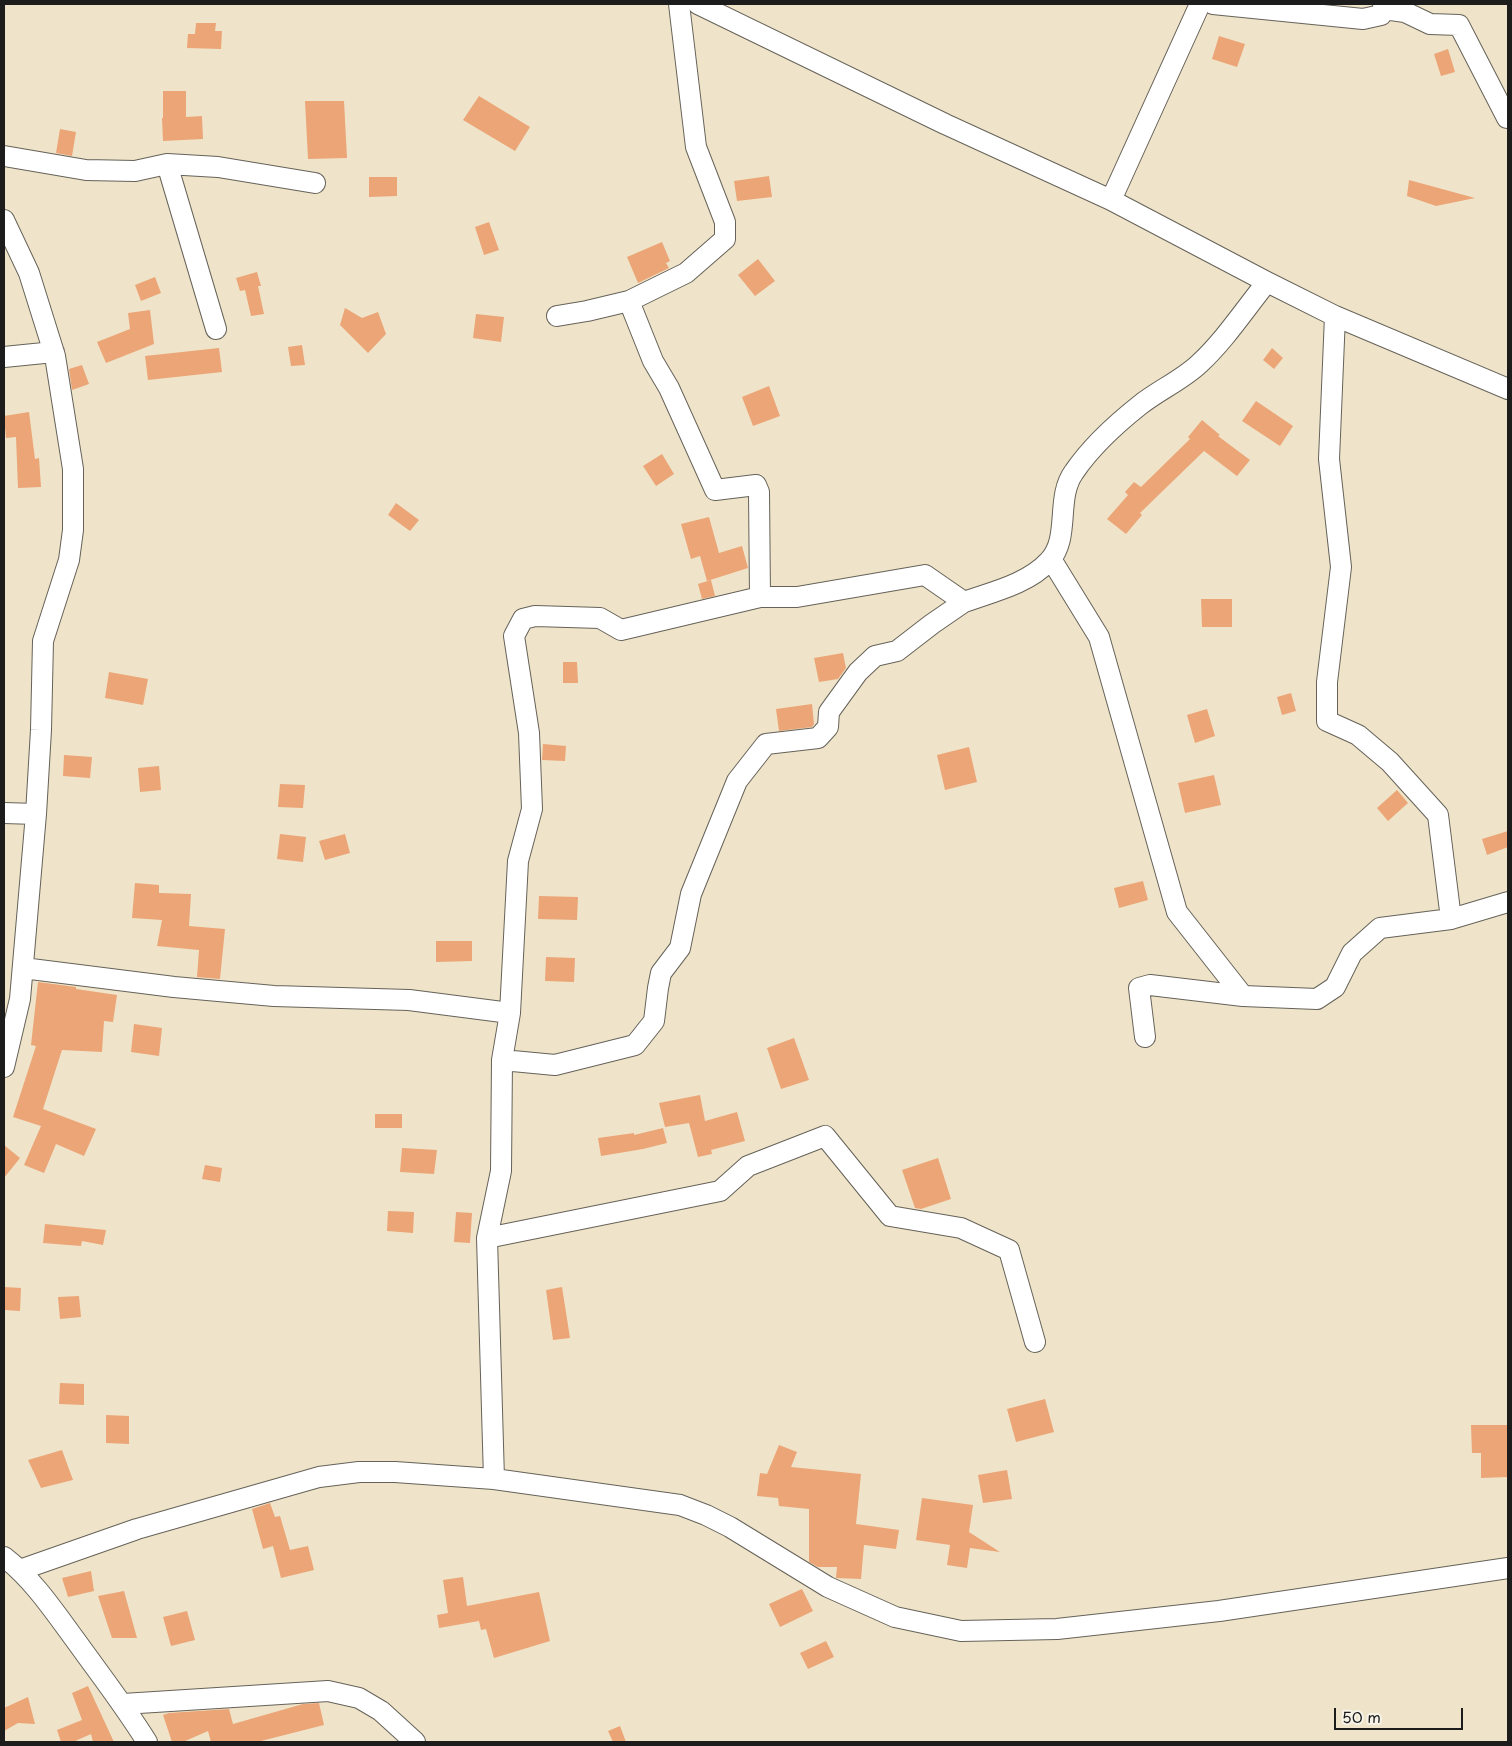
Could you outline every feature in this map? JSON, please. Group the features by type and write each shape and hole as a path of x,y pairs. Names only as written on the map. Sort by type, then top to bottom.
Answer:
{"street":[{"path":"557,316 628,301 686,273 725,239 725,222 696,147 678,4"},
{"path":"698,4 945,124 1111,200 1335,316 1508,389"},
{"path":"1111,200 1200,4"},
{"path":"1213,4 1363,19 1381,15 1384,6 1405,12 1430,24 1459,25 1508,118"},
{"path":"4,156 86,170 135,171 167,164 218,167 315,183"},
{"path":"167,164 216,329"},
{"path":"4,220 29,273 54,352 73,469 73,530 69,560 43,641 36,814 23,968 20,999 4,1067"},
{"path":"502,1060 555,1065 635,1045 654,1020 661,973 680,948 691,894 737,780 766,744 818,738 828,727 829,712 858,672 875,656 897,651 964,602 1018,582 1040,570 1051,559 1060,539 1067,483 1073,472 1098,444 1140,404 1198,365 1267,282"},
{"path":"628,301 653,361 670,388 715,490 756,485 760,492 760,597"},
{"path":"1335,316 1329,459 1341,567 1327,682 1327,722 1358,735 1390,762 1438,815 1451,919"},
{"path":"4,357 54,352"},
{"path":"1051,559 1099,637 1177,912 1242,996"},
{"path":"494,1479 486,1238 501,1171 502,1060 510,1013 518,861 532,809 530,733 514,636 523,619 535,616 600,618 621,630 760,597 797,597 925,575 964,602"},
{"path":"4,813 36,814"},
{"path":"1145,1037 1139,988 1150,985 1242,996 1317,999 1335,988 1352,952 1380,928 1451,919 1508,902"},
{"path":"23,968 174,987 274,996 409,1000 510,1013"},
{"path":"486,1238 720,1191 748,1166 825,1136 890,1216 961,1228 1009,1250 1036,1342"},
{"path":"20,1570 137,1529 319,1477 360,1472 395,1472 494,1479 680,1505 730,1527 828,1587 895,1617 961,1631 1057,1629 1219,1611 1508,1568"},
{"path":"4,1557 20,1570 66,1627 123,1704 147,1742"},
{"path":"123,1704 328,1691 359,1698 381,1712 415,1742"}],"building":[{"path":"196,23 216,23 215,31 222,31 221,49 187,48 188,34 195,34"},
{"path":"1219,36 1245,44 1237,67 1212,59"},
{"path":"1448,49 1455,72 1441,76 1434,54"},
{"path":"163,91 186,91 186,117 202,116 203,139 163,141"},
{"path":"479,96 530,127 515,151 463,120"},
{"path":"305,101 344,101 347,158 308,159"},
{"path":"60,129 76,132 72,156 56,153"},
{"path":"769,176 772,197 737,201 734,181"},
{"path":"369,177 397,177 397,196 369,197"},
{"path":"1409,180 1475,198 1436,206 1407,196"},
{"path":"489,222 499,250 484,255 475,227"},
{"path":"662,242 670,261 666,263 669,268 638,283 627,257"},
{"path":"758,259 775,281 755,296 738,275"},
{"path":"257,272 261,286 258,286 264,314 251,316 245,290 240,291 236,278"},
{"path":"155,277 161,293 141,301 135,285"},
{"path":"345,308 362,318 378,312 386,334 368,353 340,325"},
{"path":"150,310 154,344 106,363 97,342 130,329 128,313"},
{"path":"476,314 504,317 501,342 473,338"},
{"path":"302,345 305,365 291,366 288,347"},
{"path":"219,348 222,372 148,380 145,356"},
{"path":"1272,348 1283,358 1274,369 1263,360"},
{"path":"82,365 89,384 72,390 69,369"},
{"path":"769,386 780,416 753,426 742,397"},
{"path":"1256,401 1293,426 1280,446 1242,421"},
{"path":"29,412 35,459 39,458 41,487 18,488 16,437 6,438 4,416"},
{"path":"1202,420 1220,435 1218,436 1250,460 1237,476 1204,451 1140,513 1142,515 1126,534 1107,519 1128,495 1125,492 1134,482 1141,487 1190,439 1188,437"},
{"path":"662,454 674,474 656,486 643,466"},
{"path":"396,503 419,520 410,531 388,515"},
{"path":"709,517 719,553 742,546 748,568 707,581 700,556 691,559 681,524"},
{"path":"711,580 715,596 702,599 698,584"},
{"path":"1201,599 1232,599 1232,627 1202,627"},
{"path":"843,653 846,668 838,679 819,682 814,658"},
{"path":"563,662 577,662 578,683 563,683"},
{"path":"109,672 148,679 143,705 105,698"},
{"path":"1291,693 1296,711 1282,715 1277,697"},
{"path":"812,704 814,724 812,727 779,731 776,709"},
{"path":"1207,709 1215,736 1195,743 1187,715"},
{"path":"543,744 566,746 565,761 542,760"},
{"path":"969,747 977,782 945,790 937,755"},
{"path":"64,755 92,757 90,778 63,776"},
{"path":"159,766 161,790 140,792 138,768"},
{"path":"1214,775 1221,805 1185,813 1178,783"},
{"path":"280,784 305,785 303,808 278,807"},
{"path":"1397,790 1408,803 1388,821 1377,808"},
{"path":"1508,831 1508,847 1487,855 1482,839"},
{"path":"280,834 306,837 303,862 277,859"},
{"path":"345,834 350,853 325,860 319,841"},
{"path":"1143,881 1148,900 1119,908 1114,888"},
{"path":"135,883 159,885 159,893 191,894 189,926 225,929 220,979 197,977 199,950 157,946 162,920 132,918"},
{"path":"539,896 578,897 577,920 538,919"},
{"path":"436,941 472,941 472,961 436,962"},
{"path":"546,957 575,958 574,982 545,981"},
{"path":"38,982 117,995 113,1022 104,1021 102,1052 62,1050 43,1109 96,1129 84,1156 56,1144 44,1173 24,1165 41,1126 13,1117 36,1046 31,1045"},
{"path":"134,1024 162,1028 159,1056 131,1052"},
{"path":"794,1038 809,1080 781,1089 767,1048"},
{"path":"700,1095 705,1121 737,1112 745,1141 711,1150 712,1154 698,1157 689,1123 665,1127 659,1103"},
{"path":"375,1114 402,1114 402,1128 375,1128"},
{"path":"663,1128 667,1143 601,1156 598,1138 634,1133 634,1135"},
{"path":"4,1145 20,1158 4,1178"},
{"path":"402,1148 437,1150 434,1174 400,1172"},
{"path":"938,1158 951,1199 921,1209 915,1208 902,1170"},
{"path":"205,1165 222,1168 220,1182 202,1179"},
{"path":"388,1211 414,1212 413,1233 387,1231"},
{"path":"456,1212 472,1213 470,1243 454,1242"},
{"path":"45,1224 106,1230 103,1245 82,1241 81,1246 43,1243"},
{"path":"4,1287 21,1288 20,1311 4,1310"},
{"path":"562,1287 570,1338 553,1340 546,1290"},
{"path":"79,1296 81,1317 60,1319 58,1297"},
{"path":"60,1383 84,1384 84,1405 59,1404"},
{"path":"1045,1399 1054,1432 1016,1442 1007,1409"},
{"path":"106,1415 129,1416 129,1444 106,1443"},
{"path":"1471,1425 1508,1425 1508,1477 1481,1478 1481,1453 1472,1453"},
{"path":"779,1445 797,1452 791,1467 861,1474 856,1524 899,1530 896,1549 864,1545 861,1579 836,1578 837,1567 818,1567 809,1562 809,1509 779,1506 778,1498 757,1496 760,1473 767,1474"},
{"path":"62,1450 73,1480 41,1488 28,1460"},
{"path":"1007,1470 1012,1499 983,1503 978,1475"},
{"path":"922,1498 973,1505 969,1532 1000,1552 970,1548 967,1568 947,1565 950,1545 916,1540"},
{"path":"270,1503 275,1517 280,1516 290,1550 308,1546 314,1570 281,1578 273,1546 263,1549 252,1509"},
{"path":"91,1571 94,1591 68,1597 62,1578"},
{"path":"463,1577 467,1606 539,1592 550,1641 494,1658 486,1629 481,1630 479,1621 439,1628 437,1615 448,1613 443,1580"},
{"path":"802,1589 813,1611 780,1627 769,1604"},
{"path":"124,1591 137,1638 112,1638 98,1596"},
{"path":"187,1611 195,1640 171,1646 163,1617"},
{"path":"826,1641 834,1657 808,1669 800,1653"},
{"path":"88,1686 114,1742 93,1742 91,1734 73,1742 61,1742 57,1730 82,1720 72,1693"},
{"path":"28,1697 35,1724 18,1723 4,1731 4,1708"},
{"path":"319,1703 324,1725 257,1742 211,1742 208,1731 183,1742 172,1742 163,1715 229,1709 233,1724 303,1704"},
{"path":"620,1726 626,1742 613,1742 608,1731"}]}
